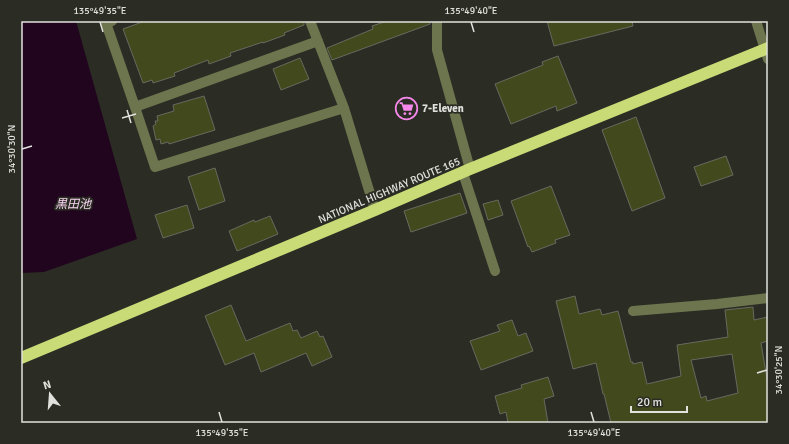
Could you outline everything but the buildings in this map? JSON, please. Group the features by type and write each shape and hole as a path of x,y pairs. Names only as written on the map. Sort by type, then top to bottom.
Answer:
{"highway":[{"name":"NATIONAL HIGHWAY ROUTE 165","path":"21,358 467,171 767,52"}],"street":[{"path":"112,21 106,23 155,167 344,108"},
{"path":"310,21 344,108 375,210"},
{"path":"437,21 437,50 494,271"},
{"path":"756,21 767,52"},
{"path":"135,107 318,41"},
{"path":"633,311 768,298"}],"water":[{"name":"黒田池","path":"21,21 76,21 137,239 44,272 21,273"}],"place":[{"name":"7-Eleven","path":"407,108"}]}
